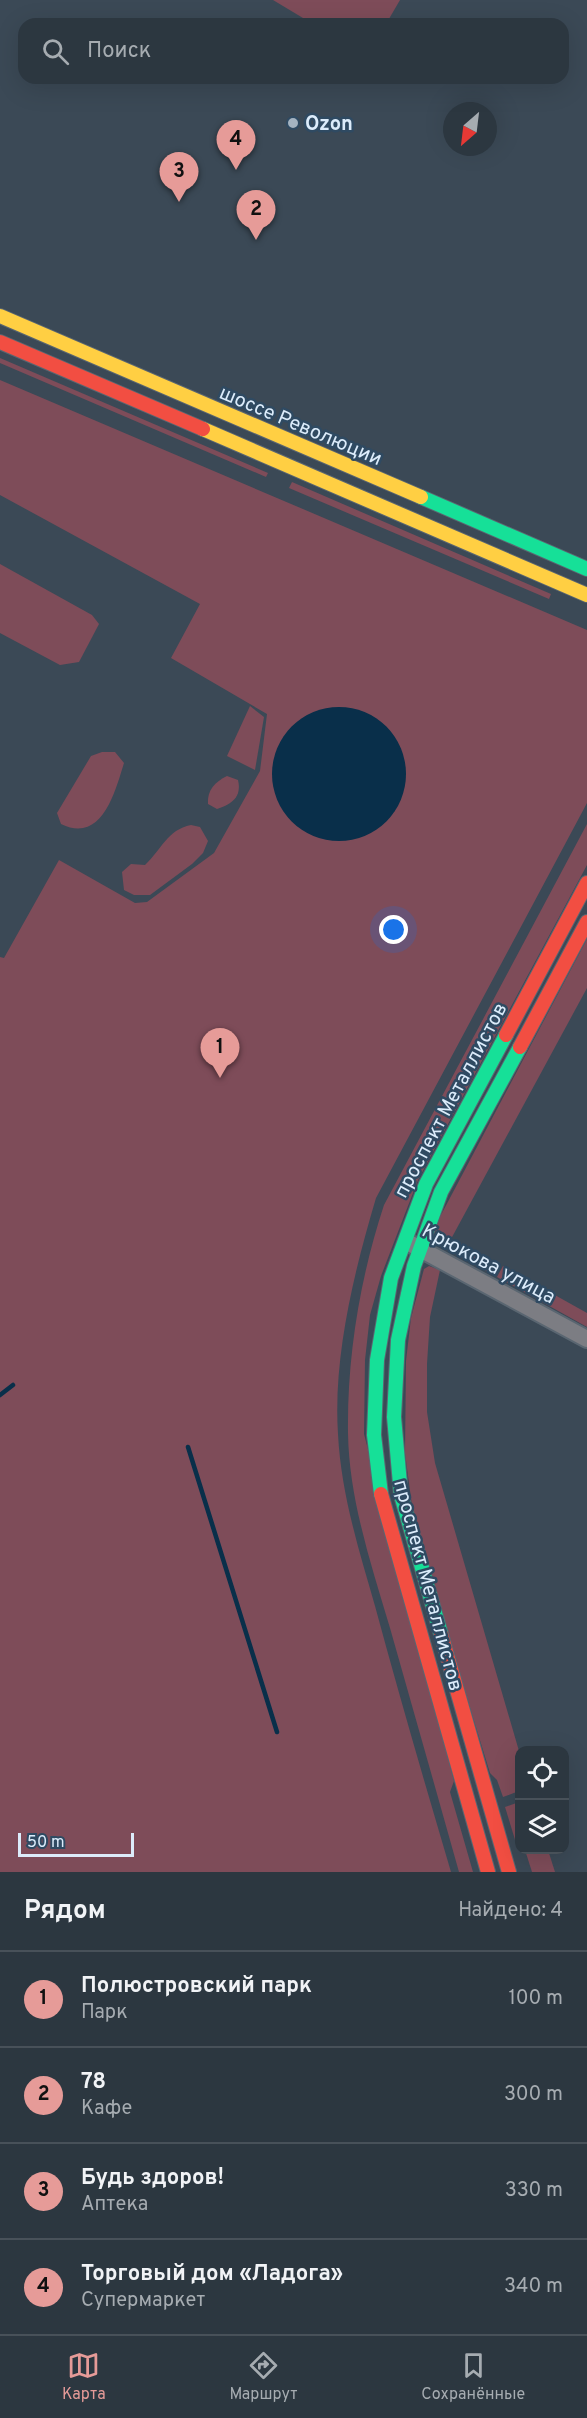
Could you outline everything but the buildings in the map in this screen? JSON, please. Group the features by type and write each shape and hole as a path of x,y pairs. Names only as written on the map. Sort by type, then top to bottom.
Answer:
{"street":[{"name":"шоссе Революции","path":"0,316 587,570"},
{"path":"0,342 587,595"},
{"name":"проспект Металлистов","path":"509,1872 400,1495 394,1453 396,1361 408,1280 410,1244 426,1184 587,883"},
{"name":"проспект Металлистов","path":"488,1872 382,1498 374,1435 377,1360 389,1288 410,1244 441,1192 587,921"},
{"name":"Крюкова улица","path":"410,1244 587,1339"}],"shaded area":[{"path":"273,0 400,0 390,18 303,18"},
{"path":"0,358 268,473 266,477 0,363"},
{"path":"0,380 587,630 587,803 376,1198 353,1285 342,1345 337,1405 338,1434 343,1478 352,1522 451,1872 0,1872 0,957 4,958 59,860 135,903 147,902 214,853 260,771 267,714 171,658 200,604 0,495"},
{"path":"292,482 551,594 549,599 289,488"},
{"path":"0,564 92,615 99,624 79,662 60,665 0,633"},
{"path":"250,706 264,717 255,770 227,756"},
{"path":"102,752 115,752 124,763 111,800 97,821 87,827 75,828 61,824 57,813 91,756"},
{"path":"227,776 238,780 239,791 235,799 217,809 208,804 210,791 215,784"},
{"path":"587,824 587,865 418,1180 381,1276 370,1315 365,1360 364,1434 454,1781 450,1792 473,1872 459,1872 357,1507 349,1458 348,1433 353,1346 368,1261 384,1205"},
{"path":"191,825 200,827 208,841 203,853 192,864 150,895 134,895 124,890 122,872 131,864 145,865 170,836 183,827"},
{"path":"587,939 587,988 451,1239 433,1230"},
{"path":"460,1243 493,1261 487,1271 454,1253"},
{"path":"429,1266 440,1270 430,1317 427,1364 427,1412 435,1463 518,1746 515,1746 515,1792 503,1797 497,1780 490,1773 415,1528 405,1453 406,1361 411,1318 424,1269"},
{"path":"503,1266 587,1313 587,1327 497,1277"},
{"path":"515,1803 515,1840 505,1807"},
{"path":"526,1854 549,1854 555,1872 532,1872"}],"water":[{"path":"339,707 364,712 386,727 401,749 406,774 401,799 386,821 364,836 339,841 314,836 292,821 277,799 272,774 277,749 292,727 314,712"}],"waterway":[{"path":"0,1395 13,1385"},
{"path":"188,1447 277,1732"}],"traffic: fast":[{"path":"421,497 587,569"},
{"path":"381,1494 374,1435 377,1360 391,1278 426,1184 506,1035"},
{"path":"441,1634 401,1495 394,1417 398,1340 414,1266 441,1192 520,1047"}],"traffic: slow":[{"path":"0,316 421,497"},
{"path":"203,429 587,595"}],"traffic: jam":[{"path":"0,342 203,429"},
{"path":"506,1035 587,883"},
{"path":"520,1047 587,922"},
{"path":"381,1494 488,1872"},
{"path":"441,1634 509,1872"}],"place":[{"name":"Ozon","path":"293,123"},
{"name":"Торговый дом «Ладога»","path":"236,170"},
{"name":"Будь здоров!","path":"179,202"},
{"name":"78","path":"256,240"},
{"name":"Полюстровский парк","path":"220,1078"}]}
